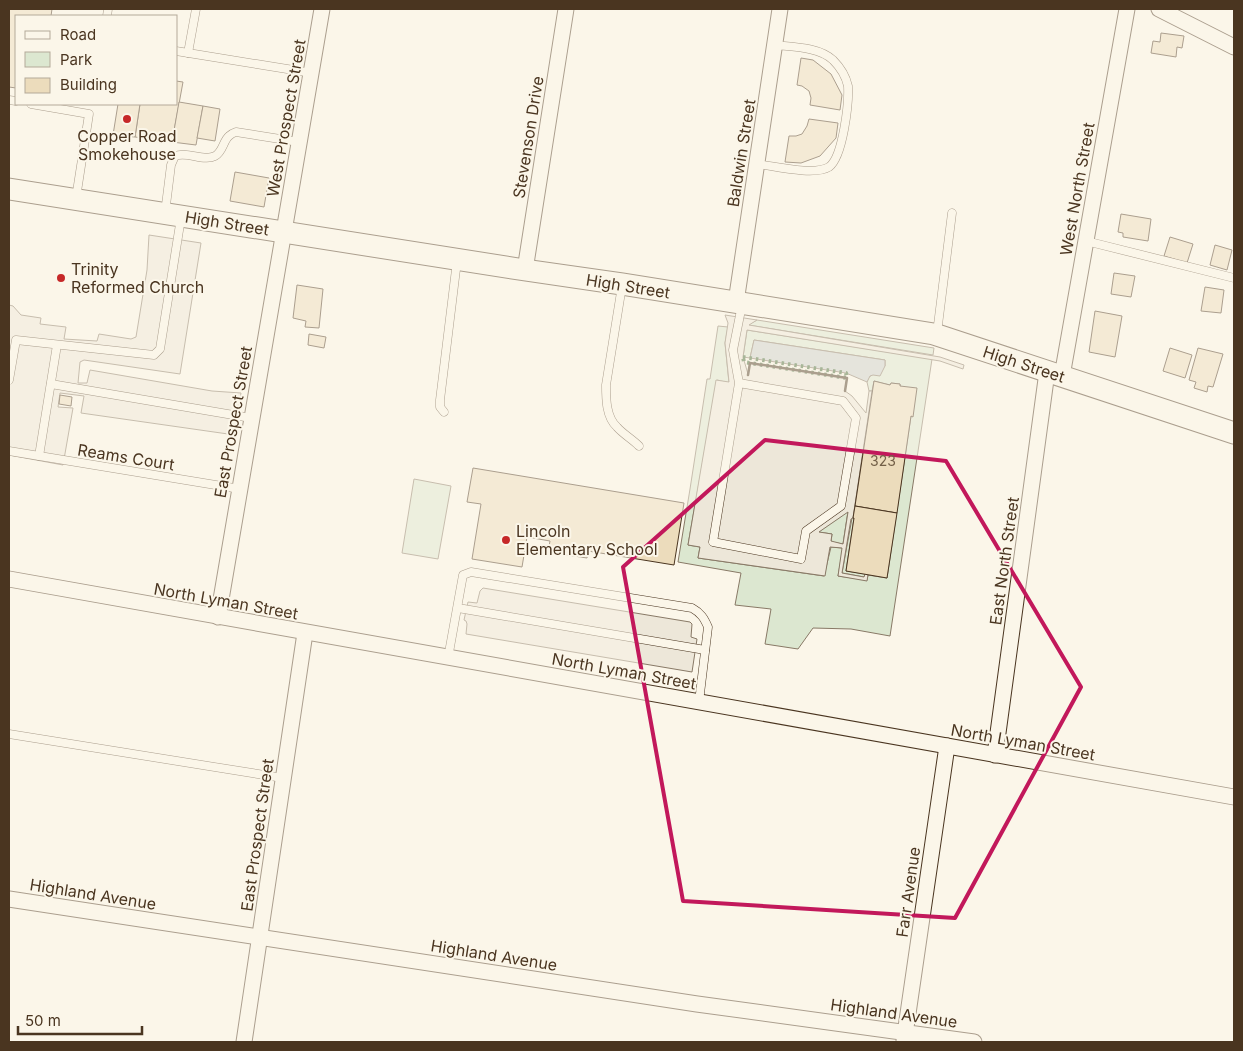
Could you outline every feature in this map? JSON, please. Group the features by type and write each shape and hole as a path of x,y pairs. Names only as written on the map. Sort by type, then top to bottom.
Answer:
{"main road":[{"name":"High Street","path":"9,189 622,284 936,335 1234,433"}],"street":[{"name":"West Prospect Street","path":"284,233 322,9"},
{"name":"Stevenson Drive","path":"525,270 566,9"},
{"name":"Baldwin Street","path":"739,303 780,9"},
{"name":"West North Street","path":"1055,374 1086,241 1127,9"},
{"path":"1159,9 1234,47"},
{"name":"East Prospect Street","path":"218,617 284,233"},
{"name":"East North Street","path":"995,755 1055,374"},
{"name":"North Lyman Street","path":"9,579 1234,797"},
{"name":"East Prospect Street","path":"244,1042 305,633"},
{"name":"Farr Avenue","path":"904,1037 947,746"},
{"name":"Highland Avenue","path":"9,899 688,1002 904,1037 974,1042"}],"lane":[{"path":"188,53 196,9"},
{"path":"757,164 800,171 829,167 838,155 844,132 848,85 842,70 832,58 817,51 775,45"},
{"path":"178,51 312,73"},
{"path":"37,105 89,114"},
{"path":"76,200 91,105"},
{"path":"9,380 16,340 154,355 160,349 173,214 171,164 175,156 180,154 214,157 220,152 228,137 236,132 299,142"},
{"path":"936,335 952,213"},
{"path":"1086,241 1234,278"},
{"path":"444,412 440,407 440,400 457,259"},
{"path":"622,284 606,385 606,397 609,416 616,427 639,446"},
{"path":"739,303 734,350 739,383 713,542 801,559 806,531 842,506 856,418 844,401 739,383"},
{"path":"39,456 57,345"},
{"path":"51,384 251,418"},
{"name":"Reams Court","path":"9,451 240,489"},
{"path":"448,658 463,575 472,572 692,608 700,613 708,627 699,702"},
{"path":"458,608 705,650"},
{"path":"9,734 283,778"}],"highlighted area":[{"path":"765,440 946,461 1081,687 955,918 683,901 623,567"}],"green space":[{"path":"757,320 934,348 933,355 748,325"},
{"path":"718,326 728,327 725,343 729,383 717,380 688,545 700,547 698,558 824,576 831,547 843,548 838,576 867,580 868,575 887,578 912,417 900,384 891,383 890,385 874,381 872,391 869,391 867,382 869,377 885,366 885,360 754,340 750,358 743,357 747,330 932,359 890,636 851,629 813,628 798,649 765,644 771,609 735,605 741,573 678,562 707,379 710,379"},
{"path":"414,479 451,486 438,559 402,553"},
{"path":"848,511 843,544 831,542 832,534 818,532"},
{"path":"852,518 854,518 846,571 865,574 864,577 842,573"}],"shaded area":[{"path":"149,235 201,243 180,374 84,360 80,362 78,383 87,383 90,370 212,391 241,393 235,435 81,413 84,396 60,393 58,407 73,408 63,465 9,455 9,305 13,306 21,315 41,318 40,324 66,327 64,339 97,341 99,334 131,339 136,337 147,270"},
{"path":"725,315 757,320 749,325 940,357 964,365 963,369 940,361 747,330 743,357 748,374 750,363 847,378 845,391 852,396 866,413 869,391 872,391 853,518 851,519 842,573 864,577 865,574 868,575 867,581 838,576 842,548 830,547 825,576 698,558 700,547 688,545 716,380 729,382 725,343 728,323","holes":["848,512 843,544 831,541 832,534 819,532"]},
{"path":"754,340 885,360 885,366 880,376 870,376 867,382 846,373 750,358"},
{"path":"483,588 690,622 692,624 691,637 697,639 692,672 466,634 467,624 464,620 468,602 477,603 480,591"}],"building":[{"path":"9,9 52,9 51,15 15,15 15,88 9,87"},
{"path":"1161,33 1184,36 1182,48 1177,47 1176,57 1151,53 1153,41 1160,42"},
{"path":"801,58 813,60 831,74 842,95 840,110 810,105 809,91 797,85"},
{"path":"178,81 183,82 172,142 135,137 140,105 178,105"},
{"path":"179,102 203,106 196,145 172,142"},
{"name":"Copper Road Smokehouse","path":"118,105 140,105 135,137 113,135"},
{"path":"203,106 220,109 215,141 197,138"},
{"path":"809,119 838,123 836,138 820,156 801,163 785,162 789,136 802,134"},
{"path":"235,172 269,178 264,207 230,201"},
{"path":"1121,214 1151,219 1148,241 1123,237 1123,233 1118,232"},
{"path":"1170,237 1193,244 1187,263 1164,256"},
{"path":"1215,245 1232,250 1227,270 1210,265"},
{"path":"1114,273 1135,276 1131,297 1111,294"},
{"path":"297,285 323,289 319,328 305,327 306,321 293,318"},
{"path":"1205,287 1224,290 1221,313 1201,311"},
{"path":"1095,311 1122,316 1115,357 1089,352"},
{"path":"309,334 326,337 324,348 308,345"},
{"path":"1170,348 1192,355 1185,378 1163,371"},
{"path":"1198,348 1223,354 1213,387 1208,386 1207,392 1194,388 1196,382 1189,380"},
{"path":"874,381 917,388 913,417 911,416 897,513 855,506"},
{"path":"60,395 72,397 71,406 59,404"},
{"path":"473,468 684,503 674,565 588,551 587,558 548,552 550,541 527,537 522,567 472,559 481,504 467,502"},
{"path":"855,506 897,513 887,578 846,571"}],"hedge":[{"path":"743,357 846,373 847,378 744,362 743,357"}],"wall":[{"path":"748,375 750,363 847,378 845,391"}],"place":[{"name":"Copper Road Smokehouse","path":"127,119"},
{"name":"Trinity Reformed Church","path":"61,278"},
{"name":"Lincoln Elementary School","path":"506,540"}]}
